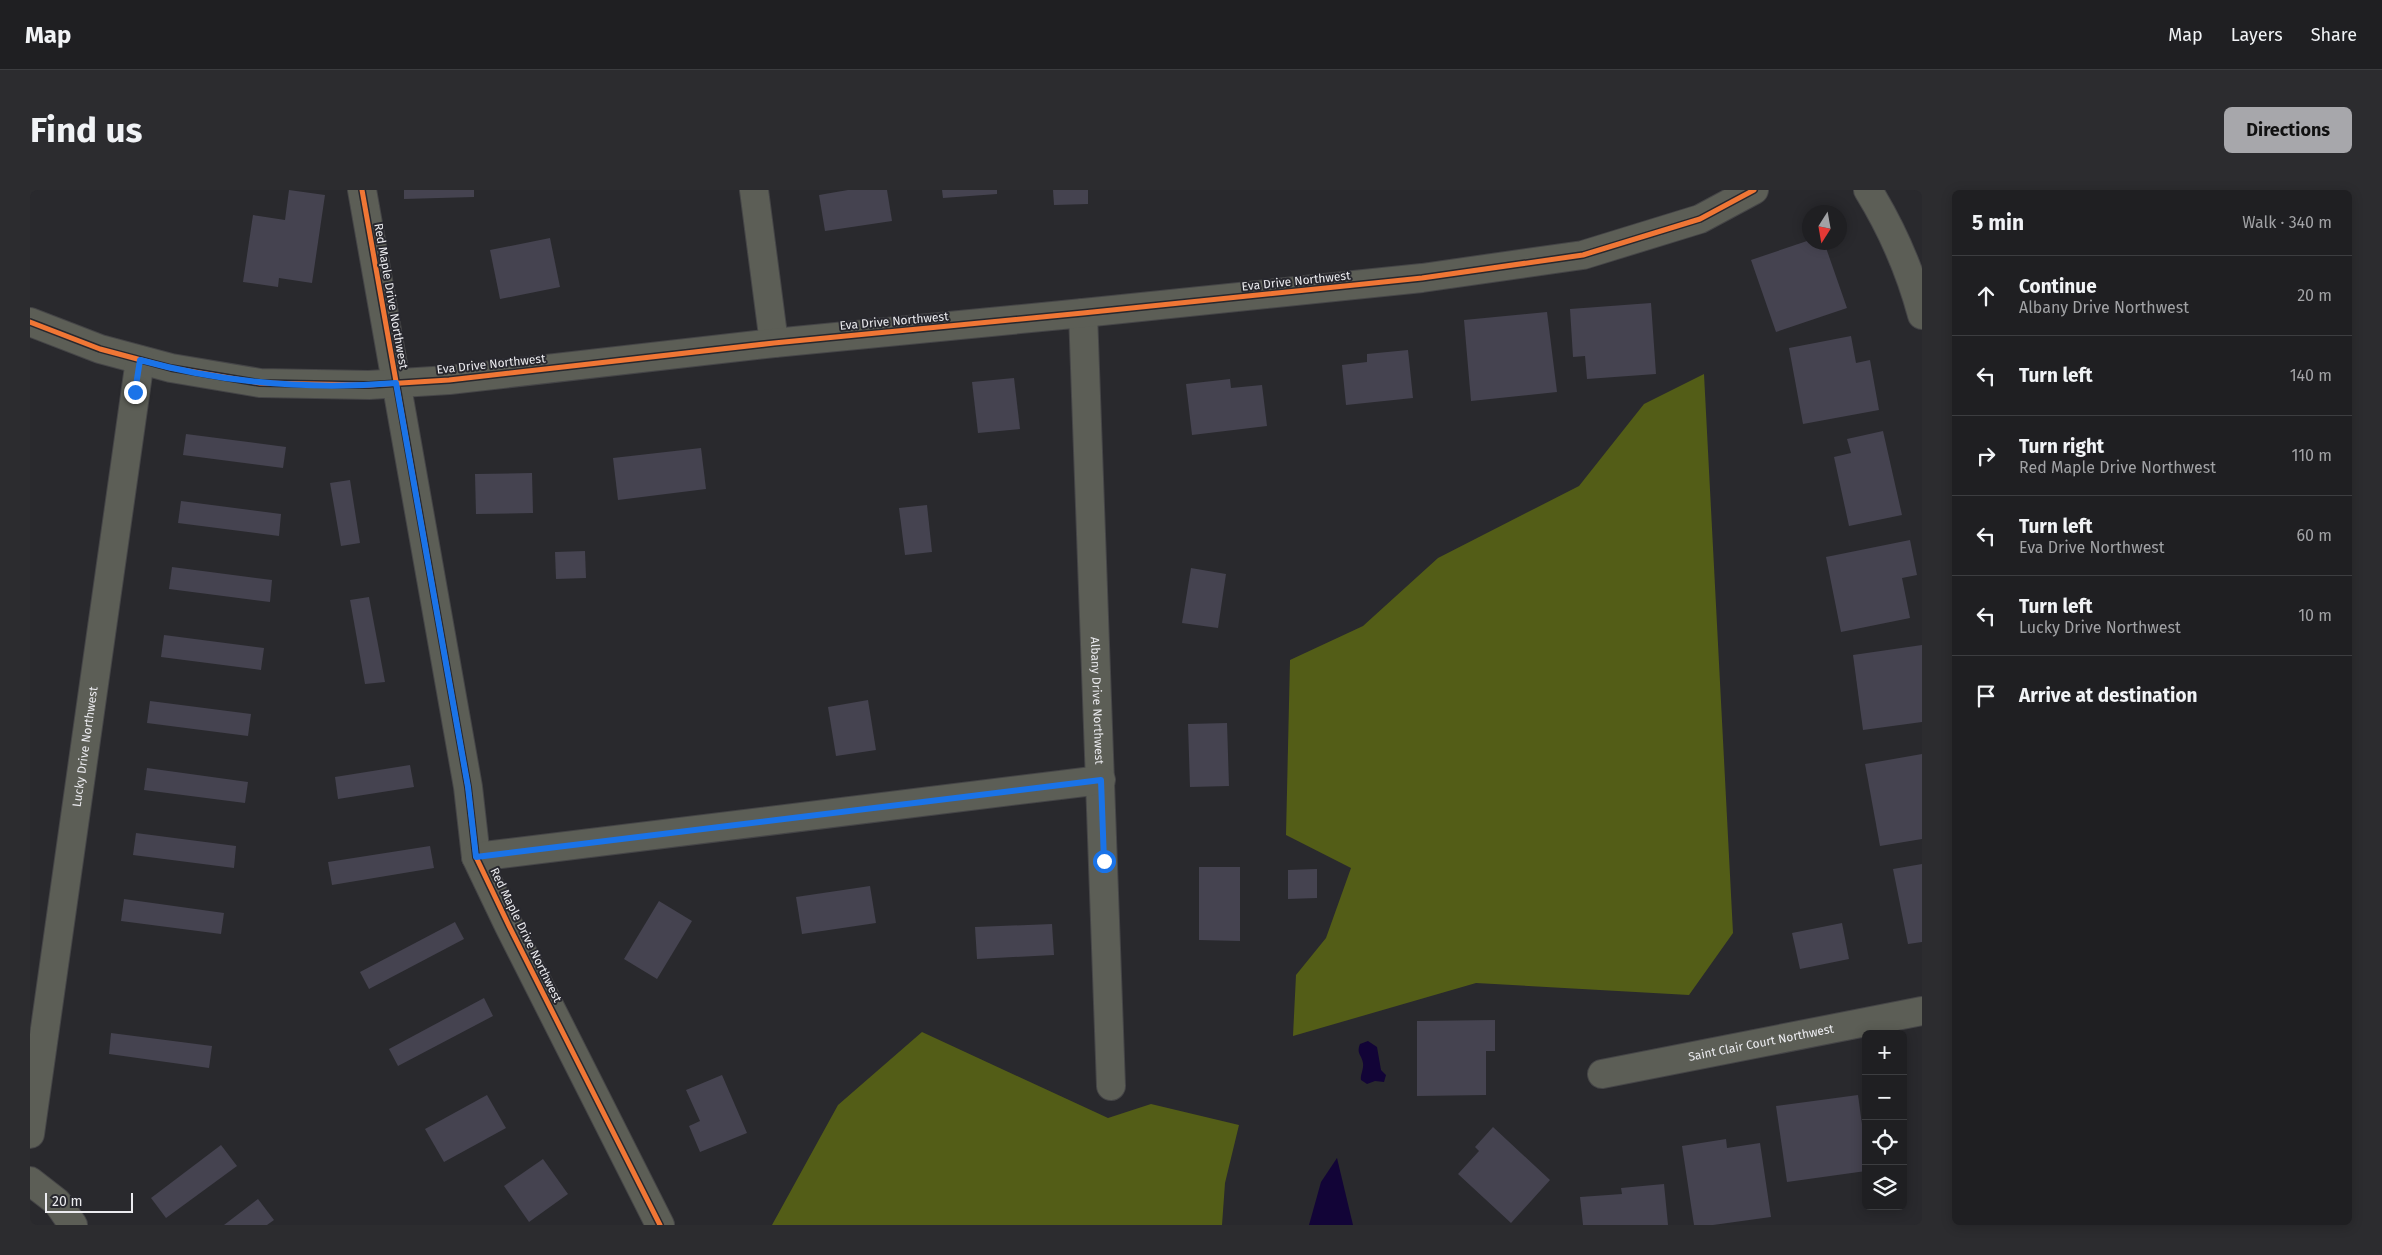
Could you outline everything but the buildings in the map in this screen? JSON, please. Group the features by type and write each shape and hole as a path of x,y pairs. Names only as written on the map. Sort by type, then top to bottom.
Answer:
{"street":[{"name":"Red Maple Drive Northwest","path":"362,190 468,787 476,857 660,1225"},
{"path":"754,190 774,342"},
{"name":"Eva Drive Northwest","path":"30,322 100,349 140,360 171,368 260,383 305,385 449,380 774,342 1083,314 1422,278 1583,256 1700,218 1754,190"},
{"path":"1868,190 1882,213 1906,264 1922,315"},
{"name":"Albany Drive Northwest","path":"1083,314 1111,1086"},
{"name":"Lucky Drive Northwest","path":"30,1134 140,360"},
{"path":"476,857 1101,780"},
{"name":"Saint Clair Court Northwest","path":"1602,1074 1922,1011"},
{"path":"30,1181 57,1202 73,1225"}],"green space":[{"path":"1704,374 1733,933 1689,995 1476,983 1293,1036 1296,975 1326,938 1351,868 1286,835 1290,660 1363,626 1438,558 1579,486 1644,404"},
{"path":"922,1032 1108,1118 1151,1104 1239,1125 1225,1183 1222,1225 772,1225 838,1105"}],"shaded area":[{"path":"1368,1041 1377,1047 1381,1070 1386,1075 1384,1082 1375,1081 1367,1084 1361,1080 1363,1065 1359,1047 1360,1044"},
{"path":"1337,1158 1353,1225 1309,1225 1321,1182"}],"cycle path":[{"path":"362,190 468,787 476,857 660,1225"},
{"path":"30,322 100,349 171,368 260,383 369,385 449,380 774,343 1422,278 1583,255 1700,219 1754,190"}],"route":[{"path":"135,392 140,360 171,368 260,383 369,385 396,383 468,787 476,857 1101,780 1104,861"}]}
